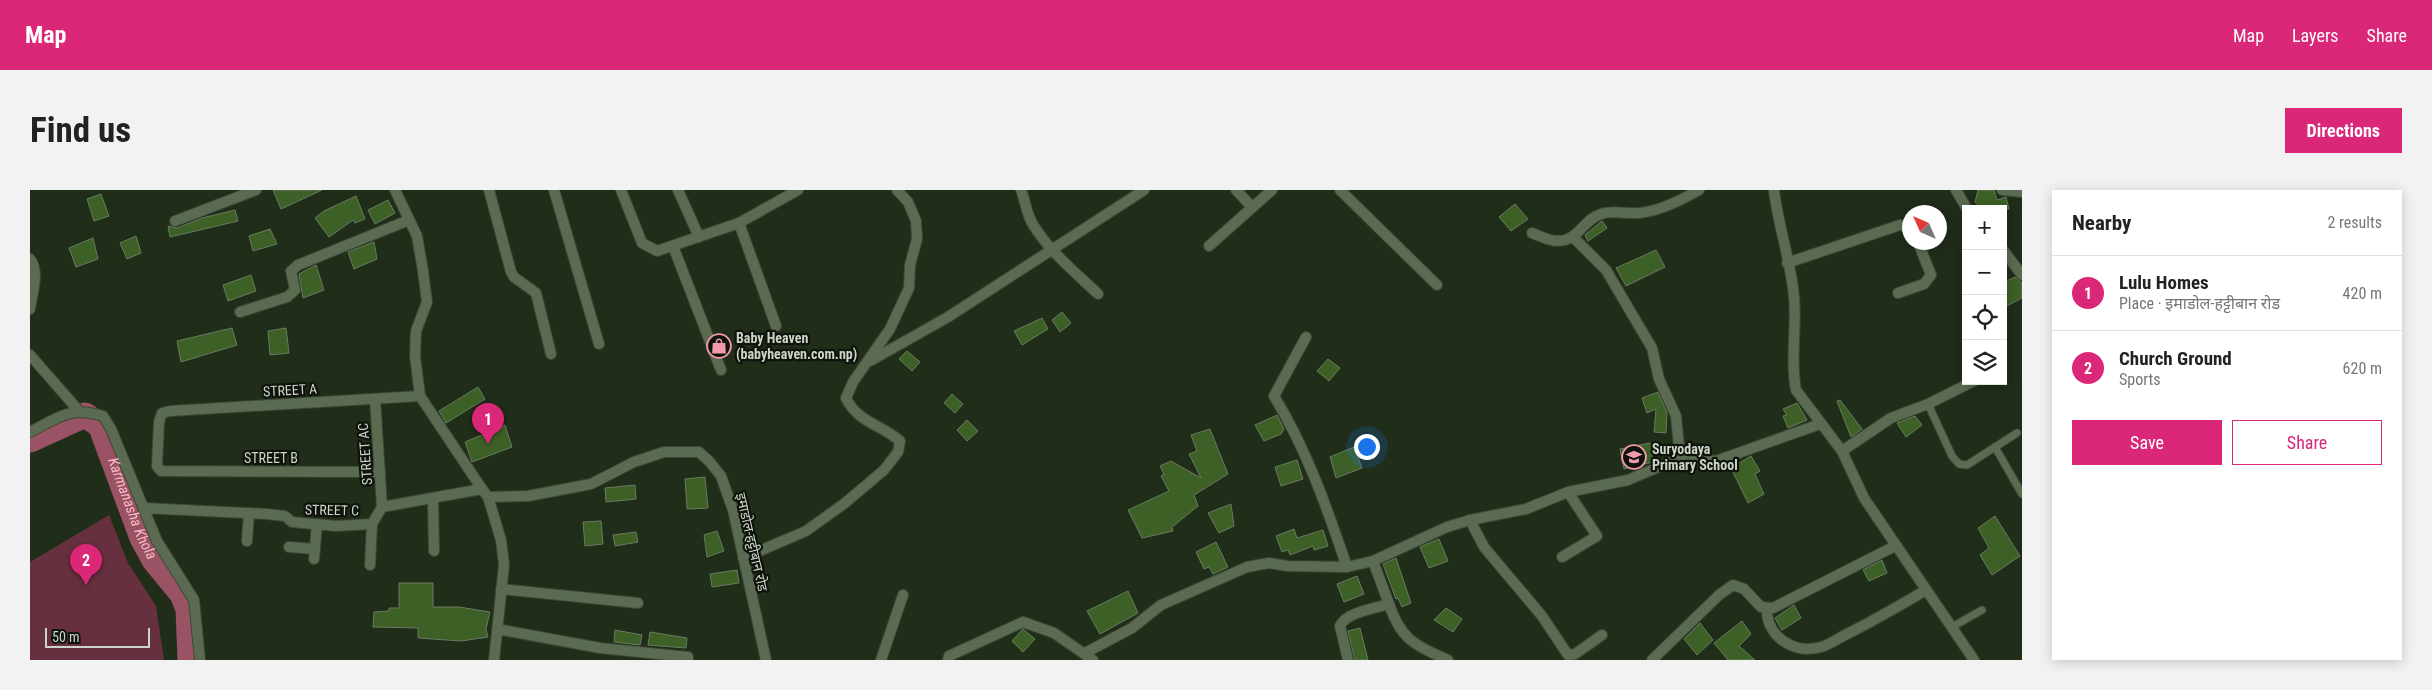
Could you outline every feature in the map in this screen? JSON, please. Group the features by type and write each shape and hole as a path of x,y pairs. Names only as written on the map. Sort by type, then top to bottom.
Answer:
{"street":[{"path":"175,220 256,190"},
{"path":"395,190 417,236 427,302 416,331 414,356 420,396 485,493 501,540 504,565 494,660"},
{"path":"489,190 511,272 514,277 536,293 552,354"},
{"path":"554,190 599,344"},
{"path":"621,190 642,244 657,251 739,223 798,190"},
{"path":"678,190 699,237"},
{"path":"743,558 806,531 846,503 884,470 898,452 900,441 889,432 868,422 852,410 846,398 867,362 890,329 909,288 910,265 917,239 916,221 908,202 897,190"},
{"path":"867,362 948,317 1144,190"},
{"path":"1236,190 1252,207"},
{"path":"1209,246 1272,190"},
{"path":"1340,190 1437,285"},
{"path":"1532,233 1552,241 1564,240 1573,237 1591,218 1604,213 1639,213 1656,210 1699,190"},
{"path":"1956,190 1965,205"},
{"path":"2002,190 2022,192"},
{"path":"1023,191 1024,205 1033,225 1052,251 1098,294"},
{"path":"1776,191 1794,295 1796,334 1793,377 1796,390 1842,452 1864,498 1974,660"},
{"path":"240,312 287,297 295,290 292,271 298,265 409,220"},
{"path":"739,223 776,326"},
{"path":"1787,263 1902,226"},
{"path":"1573,237 1606,270 1652,348 1659,378 1676,416 1680,458"},
{"path":"673,246 721,370"},
{"path":"1898,294 1924,284 1931,274 1921,250"},
{"path":"2007,255 2022,275"},
{"path":"30,259 33,263 34,275 30,308"},
{"path":"1306,338 1274,396 1292,425 1308,462 1347,567"},
{"path":"30,355 79,411"},
{"path":"1842,452 1890,418 1928,404 1966,385"},
{"name":"STREET A","path":"161,471 157,466 158,422 162,413 420,396"},
{"name":"STREET AC","path":"375,399 382,507"},
{"path":"30,432 66,413 79,411 103,416 111,429 157,541 194,600 200,660"},
{"path":"948,660 949,656 965,646 1023,622 1054,633 1089,657 1132,628 1161,604 1247,567 1269,563 1287,566 1347,567 1373,561 1447,528 1470,520 1526,509 1568,492 1628,480 1680,458 1716,461 1820,424"},
{"name":"इमाडोल-हट्टीबान रोड","path":"485,493 528,496 591,484 634,462 664,452 699,452 710,461 721,476 733,510 766,660"},
{"name":"STREET B","path":"161,471 380,472"},
{"path":"1562,558 1597,536 1568,492"},
{"path":"382,507 485,493"},
{"path":"433,499 434,551"},
{"name":"STREET C","path":"143,508 249,512 285,516 292,522 317,524 372,524 382,507"},
{"path":"248,541 249,512"},
{"path":"1470,520 1484,547 1542,616 1568,655 1575,654 1602,635"},
{"path":"290,547 314,554 317,524"},
{"path":"370,564 372,524"},
{"path":"1652,660 1719,595 1733,585 1744,589 1761,607 1773,608 1895,546"},
{"path":"1373,561 1389,604 1403,634 1420,647 1448,660"},
{"path":"501,589 638,603"},
{"path":"1767,609 1767,619 1772,631 1782,641 1800,648 1820,647 1873,621 1926,590"},
{"path":"880,660 904,595"},
{"path":"1348,660 1340,626 1342,621 1349,616 1389,604"},
{"path":"497,629 600,648 688,657 688,660"}],"lane":[{"path":"1928,404 1952,456 1959,464 1967,465 2017,433"},
{"path":"1996,447 2022,494"},
{"path":"1952,627 1982,610"}],"shaded area":[{"path":"109,515 128,563 156,606 164,660 30,660 30,562"}],"building":[{"path":"273,190 322,190 281,209"},
{"path":"1978,190 1994,190 1997,200 2006,197 2009,209 2007,209 2007,205 1978,205 1975,202"},
{"path":"101,194 109,216 94,221 87,199"},
{"path":"356,196 365,219 355,223 353,220 329,237 315,218 324,211"},
{"path":"388,200 395,213 375,224 368,210"},
{"path":"1515,204 1528,219 1511,231 1499,217"},
{"path":"235,210 238,221 170,237 168,226 177,228 202,218"},
{"path":"1602,221 1607,228 1588,241 1585,235"},
{"path":"270,229 277,244 253,251 249,236"},
{"path":"136,236 141,253 127,259 120,243"},
{"path":"93,238 98,259 76,267 69,248"},
{"path":"374,242 377,259 354,269 348,252"},
{"path":"1656,250 1665,267 1626,286 1616,268"},
{"path":"316,265 324,290 303,298 299,274"},
{"path":"251,275 256,291 228,301 223,285"},
{"path":"2015,277 2022,283 2022,298 2007,306 2007,295 2007,281"},
{"path":"1062,312 1071,323 1060,332 1052,320"},
{"path":"1042,318 1048,329 1022,345 1014,331"},
{"path":"232,328 237,345 181,362 177,341"},
{"path":"286,328 289,353 270,355 268,331"},
{"path":"907,351 920,362 912,371 899,359"},
{"path":"1328,359 1340,368 1329,381 1317,371"},
{"path":"478,387 485,399 446,423 439,411"},
{"path":"1658,392 1667,413 1666,433 1654,432 1656,409 1647,413 1642,398"},
{"path":"952,394 963,404 955,413 944,403"},
{"path":"1840,400 1862,429 1851,437 1837,401"},
{"path":"1797,403 1807,420 1788,428 1783,416 1787,415 1783,409"},
{"path":"1277,415 1284,429 1281,434 1264,441 1255,425"},
{"path":"1915,416 1922,425 1906,437 1897,423"},
{"path":"967,420 978,431 967,441 957,430"},
{"path":"505,425 512,447 472,462 465,442"},
{"path":"1210,429 1228,474 1194,495 1198,506 1172,527 1173,531 1142,538 1128,510 1169,491 1161,476 1164,474 1160,466 1171,461 1201,478 1189,454 1197,451 1191,435"},
{"name":"Suryodaya Primary School","path":"1650,443 1653,462 1624,469 1620,449"},
{"path":"1354,447 1362,468 1336,478 1330,457"},
{"path":"1751,456 1760,471 1755,474 1764,494 1748,503 1731,468"},
{"path":"1297,460 1303,479 1281,486 1275,467"},
{"path":"705,477 708,508 687,509 685,479"},
{"path":"635,485 636,499 606,502 605,488"},
{"path":"1231,504 1234,526 1219,533 1208,513"},
{"path":"1995,516 2020,556 1992,575 1980,555 1989,548 1978,528"},
{"path":"601,521 603,544 585,546 583,522"},
{"path":"1294,529 1297,538 1323,530 1328,546 1314,550 1313,546 1290,555 1288,550 1282,552 1276,536"},
{"path":"717,531 724,551 707,557 704,535"},
{"path":"636,532 638,542 615,546 613,535"},
{"path":"1439,539 1448,561 1429,568 1420,547"},
{"path":"1216,542 1228,567 1213,574 1209,567 1204,569 1196,552"},
{"path":"1396,558 1411,603 1402,607 1398,598 1396,599 1383,564"},
{"path":"1882,560 1887,573 1869,581 1863,570"},
{"path":"737,570 739,583 712,587 710,574"},
{"path":"1357,576 1364,594 1344,602 1337,584"},
{"path":"399,583 433,583 433,607 459,607 490,612 486,629 488,637 461,641 418,638 418,628 373,627 374,612 389,611 389,608 399,608"},
{"path":"1128,591 1138,613 1100,634 1087,611"},
{"path":"1794,605 1801,618 1782,630 1775,618"},
{"path":"1446,608 1462,619 1453,632 1434,620"},
{"path":"1742,621 1751,634 1739,646 1755,660 1728,660 1714,643"},
{"path":"1700,623 1713,640 1697,655 1684,639"},
{"path":"1360,628 1368,660 1355,660 1348,631"},
{"path":"1023,629 1035,639 1023,652 1012,641"},
{"path":"615,630 642,635 640,645 614,642"},
{"path":"650,632 687,638 686,648 648,645"}],"waterway":[{"name":"Karmanasha Khola","path":"30,440 85,415 100,425 142,538 154,560 182,594 188,609 190,660"}],"place":[{"name":"Baby Heaven (babyheaven.com.np)","path":"719,346"},
{"name":"Lulu Homes","path":"488,444"},
{"name":"Suryodaya Primary School","path":"1634,457"},
{"name":"Church Ground","path":"86,585"}]}
